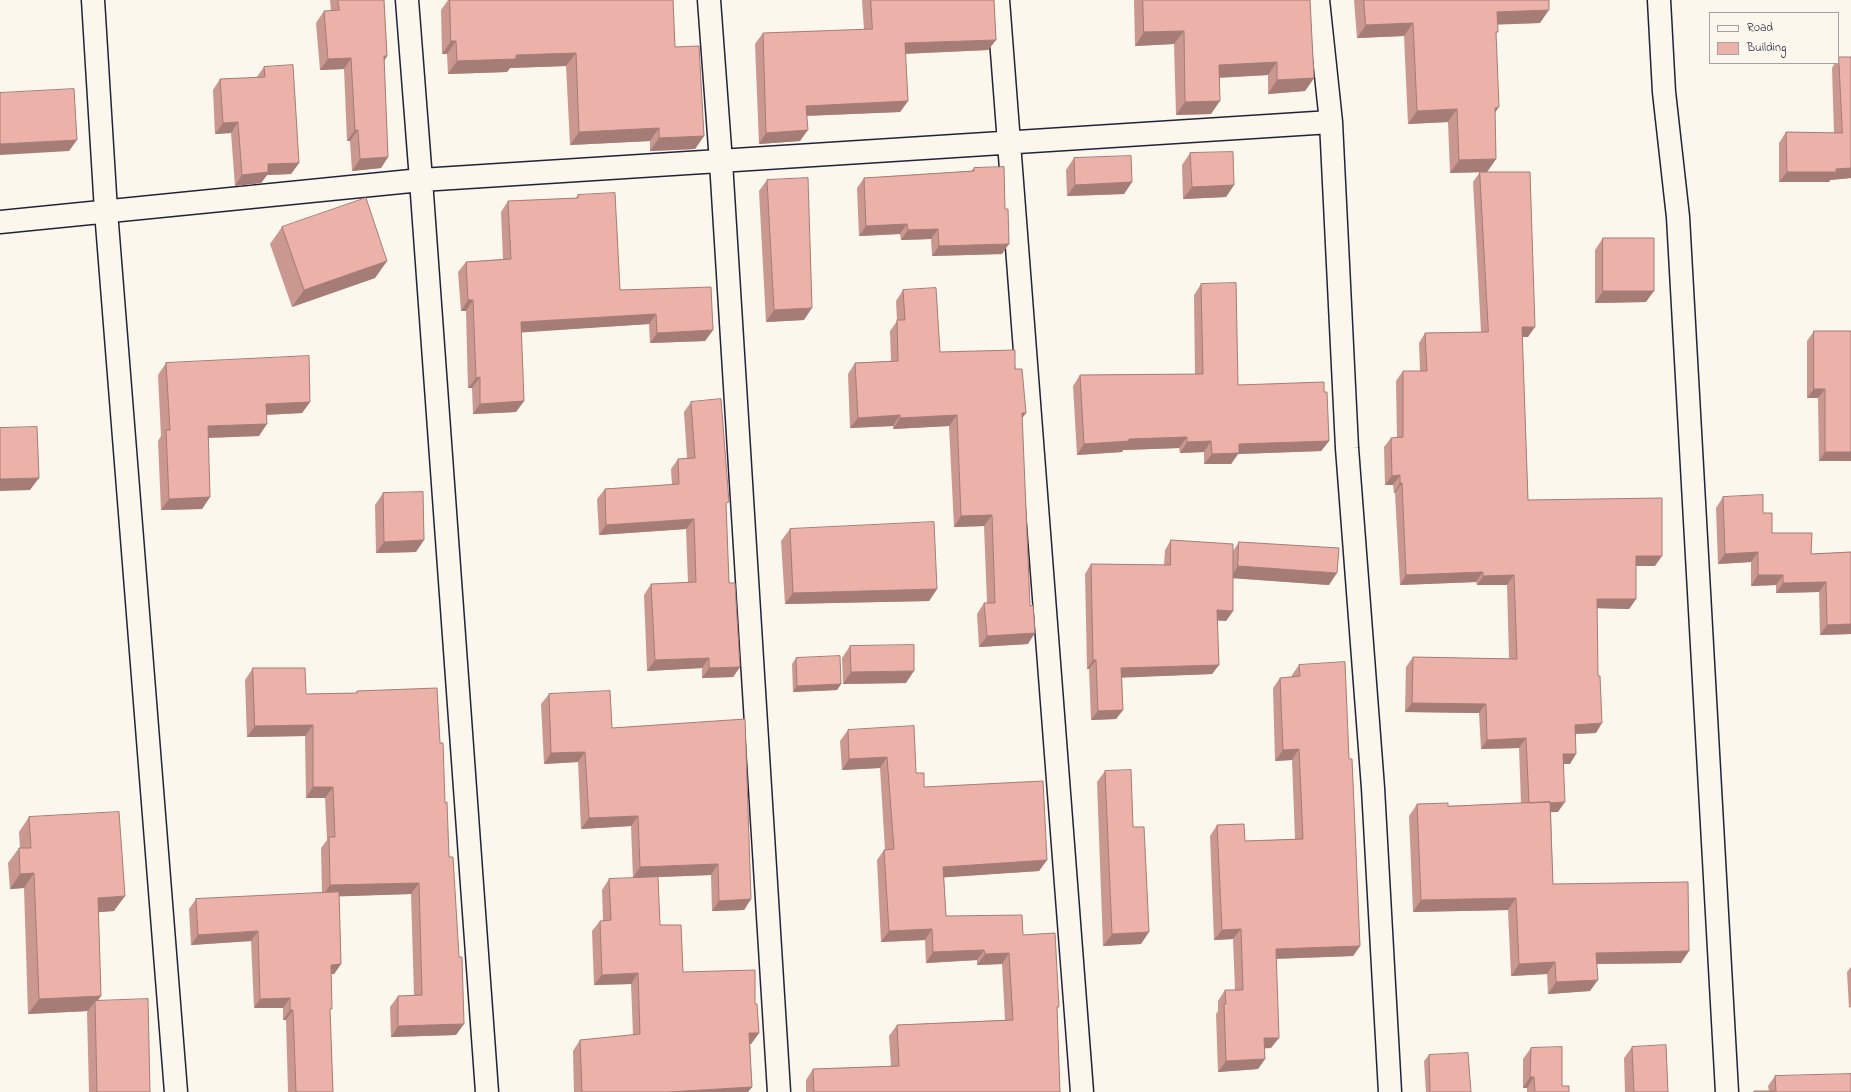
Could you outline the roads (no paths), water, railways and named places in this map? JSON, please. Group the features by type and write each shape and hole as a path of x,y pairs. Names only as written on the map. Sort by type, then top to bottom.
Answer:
{"street":[{"path":"93,0 106,210 176,1092"},
{"path":"407,0 422,180 488,1092"},
{"path":"708,0 721,162 779,1092"},
{"path":"998,0 1082,1092"},
{"path":"1318,0 1331,122 1347,448 1373,788 1390,1092"},
{"path":"1659,0 1664,92 1678,217 1727,1092"},
{"path":"0,222 106,210 422,180 1331,122"}]}
